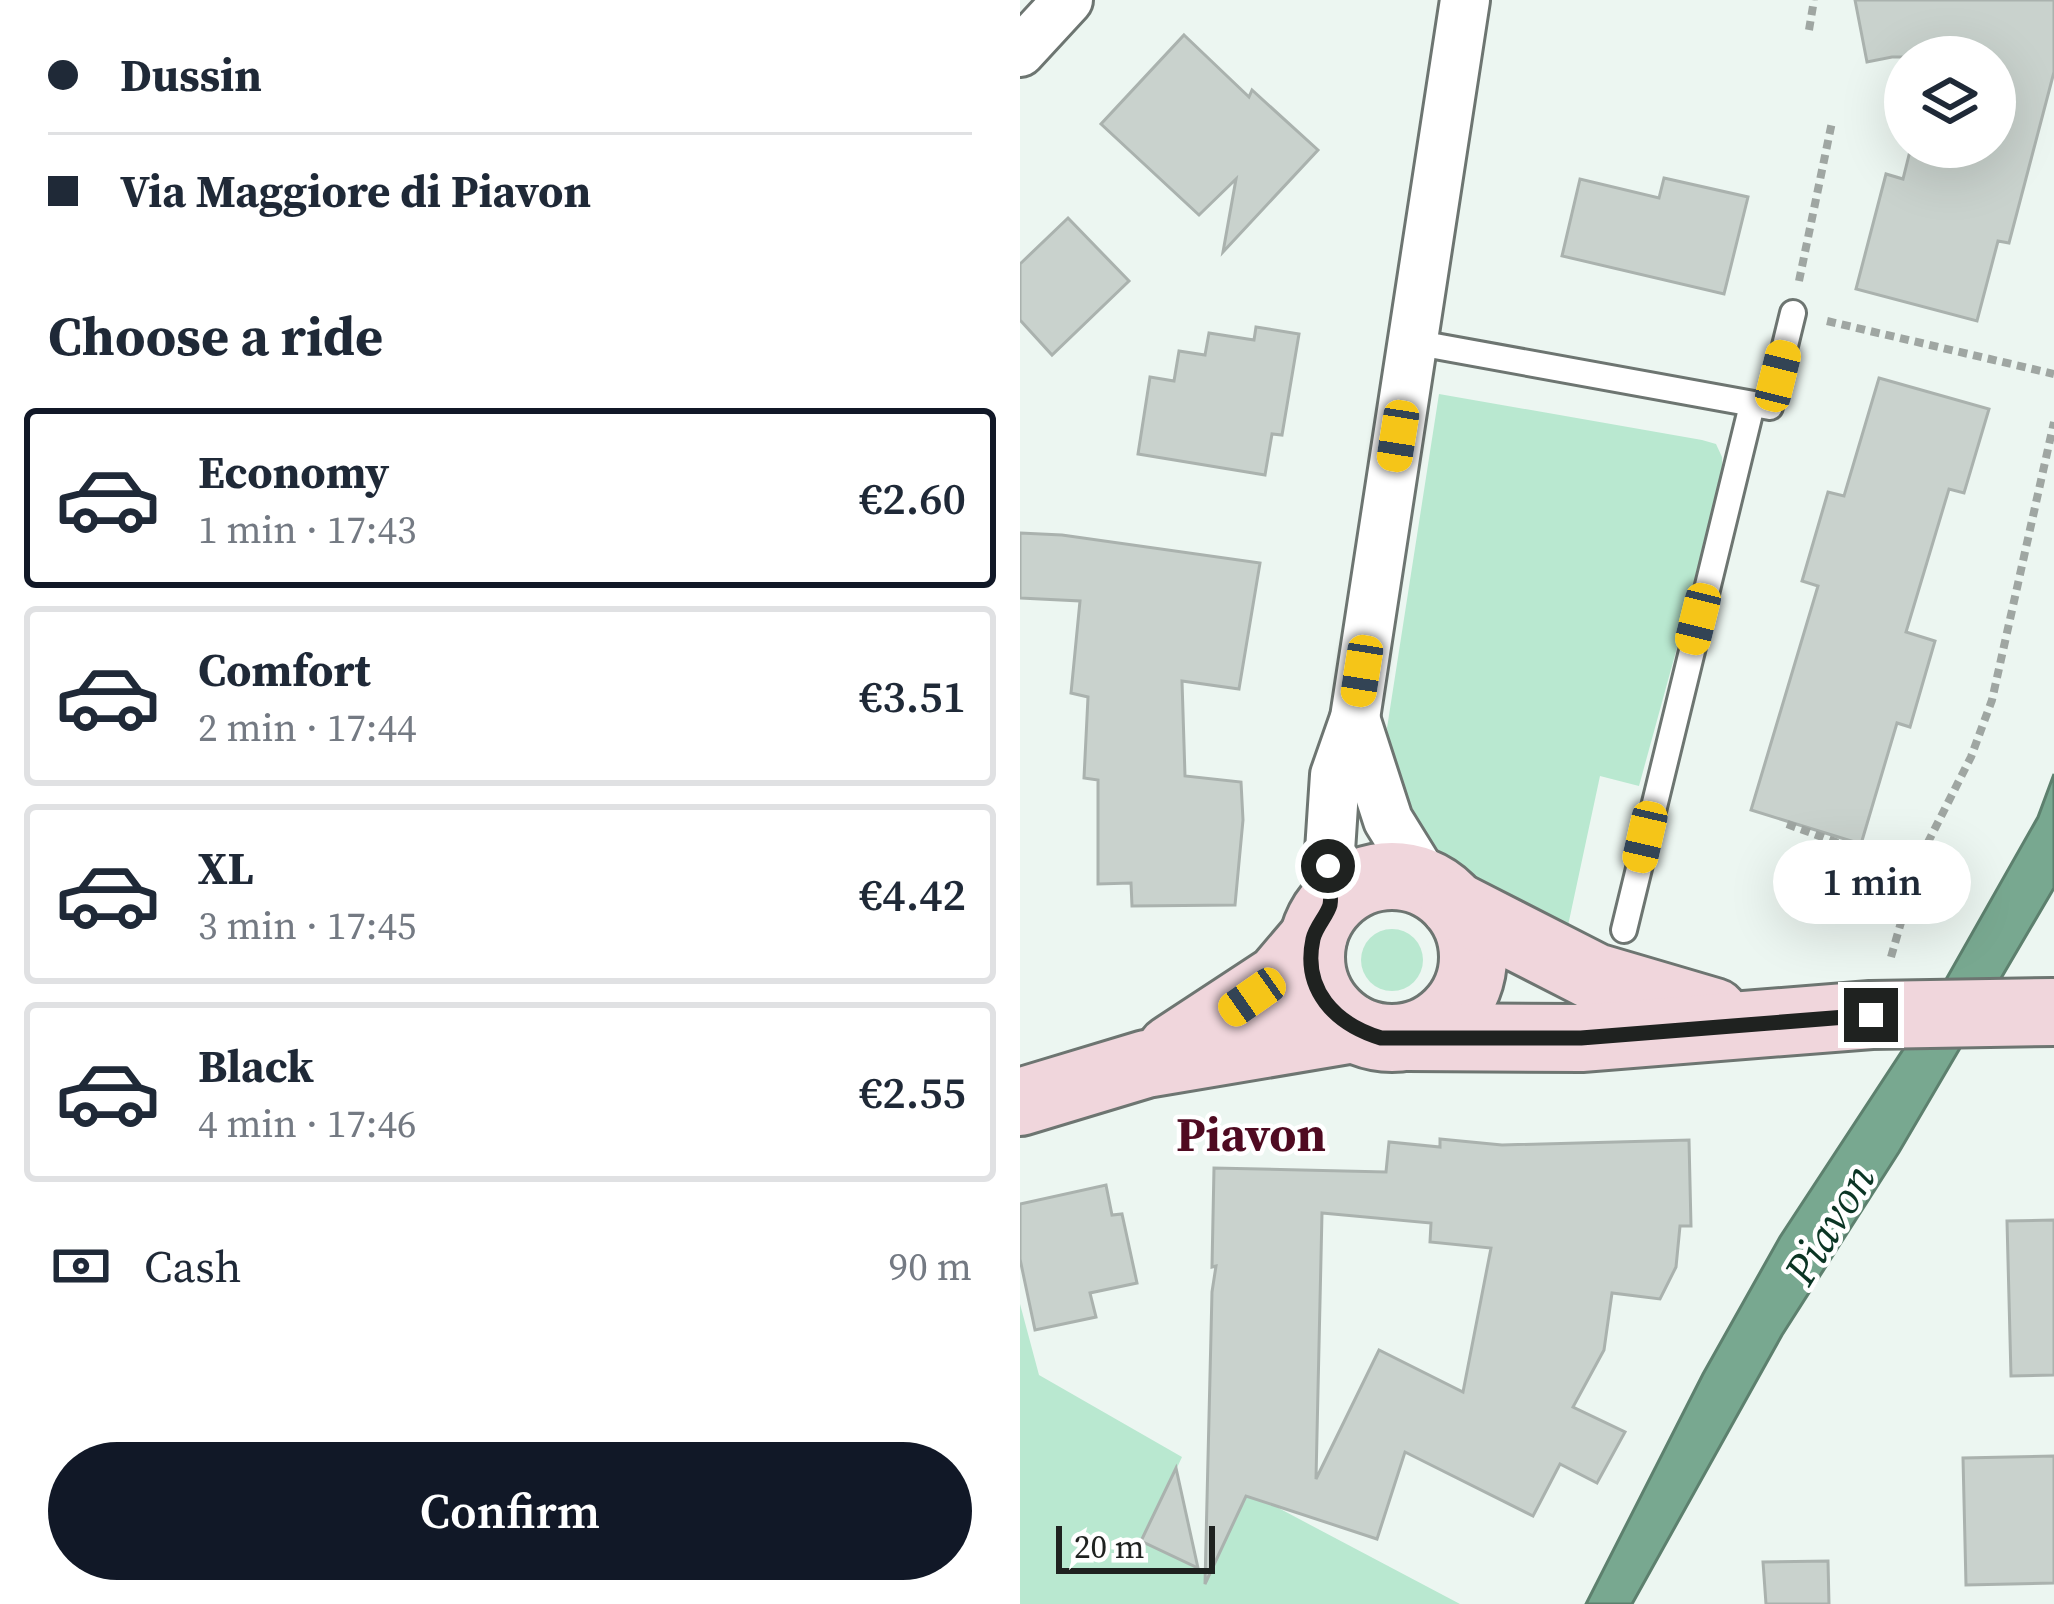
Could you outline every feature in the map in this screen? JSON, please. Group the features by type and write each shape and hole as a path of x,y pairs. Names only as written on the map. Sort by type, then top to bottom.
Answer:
{"main road":[{"path":"1146,1064 1280,978 1350,888 1375,878 1401,876 1595,977 1713,1012 1783,1021"},
{"path":"1020,1102 1146,1064 1435,1027 1456,1008 1469,984 1474,956 1468,929 1441,894"},
{"path":"1322,922 1312,965 1318,990 1333,1013 1381,1033 1581,1038 1885,1014 2028,1012"}],"street":[{"path":"1020,52 1068,0"},
{"path":"1322,922 1335,776 1354,718 1465,0"},
{"path":"1354,718 1388,820 1441,894"}],"lane":[{"path":"1413,342 1770,407 1792,313"},
{"path":"1624,930 1752,405"}],"path":[{"path":"1809,30 1814,0"},
{"path":"1832,122 1792,313 2054,374"},
{"path":"1885,1014 1914,871 1984,728 2054,422"},
{"path":"1787,824 1914,871"}],"shaded area":[{"path":"1439,394 1702,440 1716,444 1722,457 1723,480 1639,786 1600,776 1563,949 1475,884 1434,845 1405,801 1393,765 1387,728"},
{"path":"1392,929 1414,938 1423,960 1414,982 1392,991 1370,982 1361,960 1370,938"},
{"path":"1020,1304 1039,1375 1182,1457 1142,1542 1210,1573 1248,1492 1460,1604 1020,1604"}],"water":[{"path":"2054,774 2054,888 1899,1152 1782,1335 1632,1604 1586,1604 1703,1374 1780,1237 1927,1013 2038,817"}],"building":[{"path":"1855,0 2054,0 2054,72 2009,243 1998,241 1977,321 1856,289 1886,174 1903,179 1906,168 2016,168 2016,36 1884,36 1884,59 1867,62"},
{"path":"1184,35 1249,97 1252,90 1318,150 1223,252 1236,179 1199,215 1101,124"},
{"path":"1664,178 1748,197 1724,294 1562,256 1580,179 1659,198"},
{"path":"1068,218 1129,281 1052,355 1020,320 1020,264"},
{"path":"1256,327 1299,334 1282,435 1272,434 1265,475 1138,454 1150,377 1174,381 1179,351 1205,355 1209,333 1254,340"},
{"path":"1879,378 1989,409 1964,493 1949,489 1906,632 1935,641 1910,727 1897,723 1861,844 1751,810 1818,586 1802,581 1828,492 1844,496"},
{"path":"1020,533 1260,563 1239,689 1182,681 1185,776 1241,782 1243,820 1235,905 1132,906 1131,883 1098,884 1098,780 1084,778 1088,697 1071,693 1080,601 1020,598"},
{"path":"1440,1139 1502,1145 1689,1140 1691,1226 1680,1226 1676,1267 1660,1299 1612,1293 1604,1350 1573,1407 1625,1432 1597,1483 1560,1464 1533,1516 1405,1452 1377,1539 1246,1496 1205,1584 1216,1266 1212,1267 1214,1168 1386,1172 1389,1142 1440,1147","holes":["1322,1213 1431,1223 1430,1242 1491,1248 1463,1392 1379,1350 1316,1479"]},
{"path":"1106,1185 1112,1215 1122,1214 1137,1283 1090,1293 1096,1317 1035,1330 1020,1259 1020,1204"},
{"path":"2054,1220 2054,1375 2011,1376 2007,1221"},
{"path":"2054,1456 2054,1583 1966,1585 1963,1458"},
{"path":"1176,1468 1198,1568 1141,1541"},
{"path":"1828,1561 1829,1604 1766,1604 1763,1562"}],"district":[{"name":"Piavon","path":"1251,1134"}],"route":[{"path":"1328,866 1330,906 1313,938 1318,990 1333,1013 1354,1030 1381,1038 1581,1038 1871,1015"}]}
